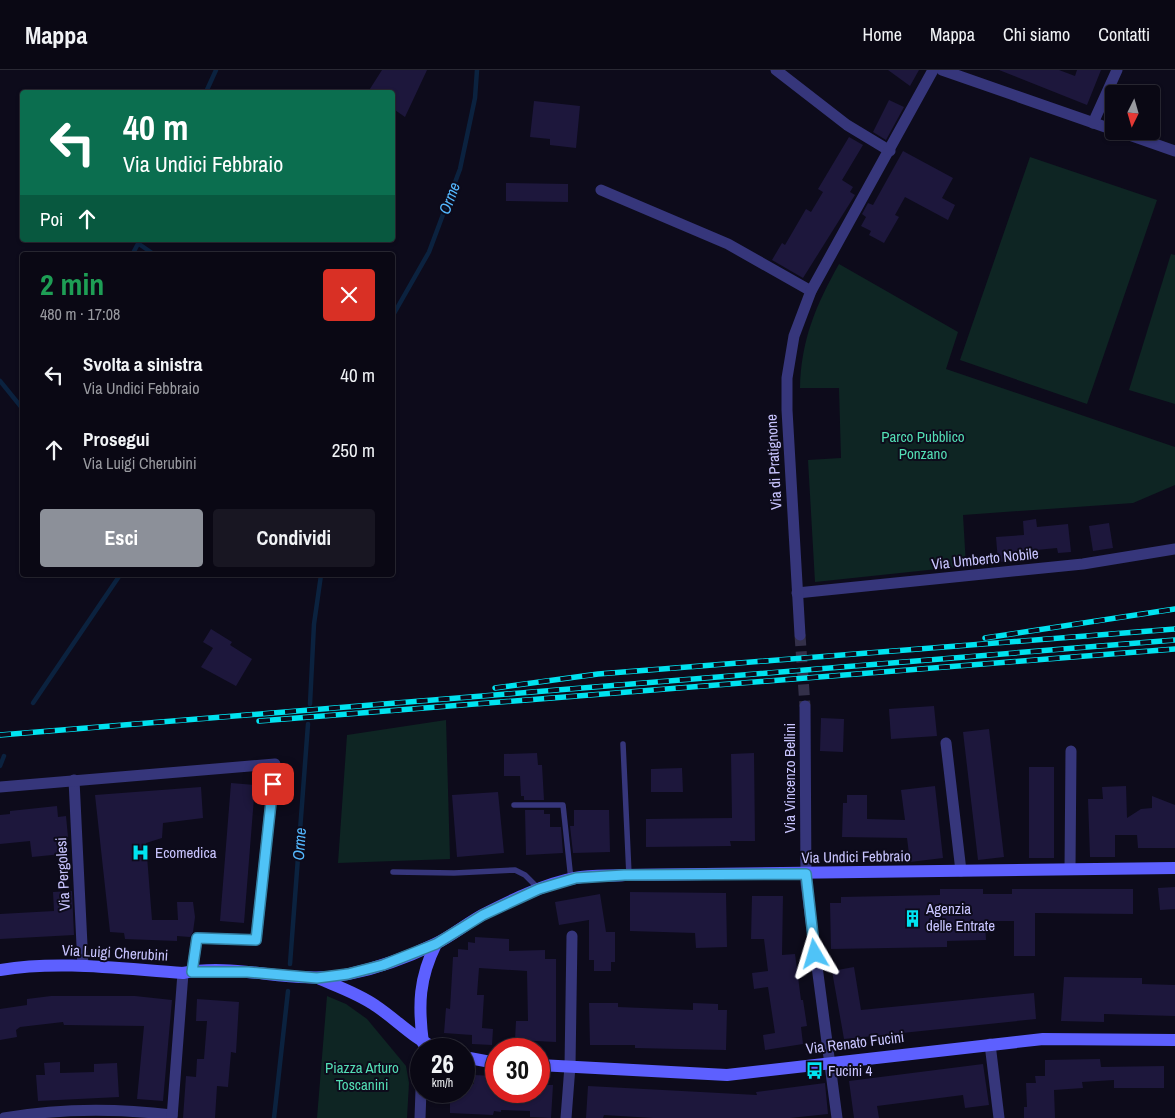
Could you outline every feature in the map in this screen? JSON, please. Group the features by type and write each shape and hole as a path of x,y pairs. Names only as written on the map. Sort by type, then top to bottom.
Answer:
{"main road":[{"name":"Via Undici Febbraio","path":"317,978 348,974 383,965 436,944 483,915 539,889 571,880 629,875 1175,868"},
{"path":"422,1038 420,1015 422,986 426,964 436,944"},
{"name":"Via Luigi Cherubini","path":"0,970 17,967 83,966 188,972 248,972 317,978"},
{"path":"317,978 351,991 375,1005 414,1038"},
{"name":"Via Renato Fucini","path":"550,1065 726,1075 1043,1039 1175,1040"}],"street":[{"path":"776,70 847,124 890,151"},
{"name":"Via di Pratignone","path":"800,635 788,444 787,378 794,336 811,291 890,151 933,70"},
{"path":"942,70 1105,127"},
{"path":"1092,122 1117,70"},
{"path":"1144,140 1175,151"},
{"path":"601,190 728,244 811,291"},
{"name":"Via Umberto Nobile","path":"797,593 1083,564 1175,549"},
{"name":"Via Vincenzo Bellini","path":"805,706 806,874 837,1118"},
{"path":"946,743 961,871"},
{"path":"1070,869 1071,751"},
{"path":"0,787 275,764 256,940 197,938 188,972 172,1116 122,1109 78,1108 4,1118"},
{"name":"Via Pergolesi","path":"74,780 83,966"},
{"path":"566,1118 570,1066 572,936"},
{"path":"990,1044 999,1118"},
{"path":"420,1118 421,1103"}],"lane":[{"path":"623,744 629,875"},
{"path":"514,805 563,805 571,880"},
{"path":"393,872 454,873 515,870 525,875 539,889"}],"green space":[{"path":"1030,157 1157,200 1087,404 960,360"},
{"path":"1171,254 1175,255 1175,404 1129,390"},
{"name":"Parco Pubblico Ponzano","path":"839,264 958,332 946,369 1175,447 1175,485 1133,503 963,515 966,566 815,582 808,460 841,458 839,388 800,388 801,371 803,354 811,323 823,294"},
{"path":"446,720 450,859 338,863 347,735"},
{"name":"Piazza Arturo Toscanini","path":"327,996 346,1004 367,1019 406,1066 409,1083 407,1118 317,1118"}],"building":[{"path":"382,70 427,70 405,117 395,110 395,90 369,90"},
{"path":"888,70 919,70 910,86"},
{"path":"999,70 1059,70 1075,76 1077,70 1101,70 1087,105"},
{"path":"889,100 904,107 886,140 873,132"},
{"path":"534,101 580,106 576,148 550,145 550,139 530,137"},
{"path":"849,137 863,145 842,180 853,187 850,192 855,195 803,278 772,260 782,243 785,245 806,209 811,212 823,192 818,189"},
{"path":"903,151 953,178 942,198 955,205 948,220 905,197 895,215 899,217 884,243 869,235 871,231 861,226 866,217 862,214 868,203 873,205"},
{"path":"506,183 568,184 568,202 506,201"},
{"path":"1036,519 1037,527 1068,524 1071,552 1058,553 1057,548 1026,551 1027,560 998,562 996,537 1024,535 1023,521"},
{"path":"1109,523 1113,548 1093,551 1089,526"},
{"path":"211,629 232,642 230,645 252,659 236,686 201,667 213,648 203,642"},
{"path":"934,706 937,736 891,739 889,709"},
{"path":"821,718 844,719 843,752 820,751"},
{"path":"989,729 1004,857 978,860 963,732"},
{"path":"537,753 538,765 542,765 544,800 524,800 524,796 521,796 520,776 504,776 504,754"},
{"path":"754,753 755,841 730,841 731,846 646,847 646,819 732,818 731,754"},
{"path":"1029,767 1054,767 1054,858 1029,858"},
{"path":"682,768 683,792 651,792 651,769"},
{"path":"231,783 255,785 244,923 220,921"},
{"path":"935,786 943,858 910,862 907,838 842,837 843,803 847,803 847,795 867,795 867,819 905,820 901,790"},
{"path":"1126,786 1127,818 1141,809 1152,808 1152,796 1175,805 1175,848 1138,848 1137,835 1115,835 1115,857 1090,857 1088,799 1103,799 1102,787"},
{"path":"201,787 203,818 163,823 162,838 146,843 152,920 178,920 177,902 193,902 195,917 193,932 190,937 177,936 177,941 125,939 124,933 110,932 95,795"},
{"path":"498,792 504,853 457,857 452,795"},
{"path":"57,806 58,817 66,816 68,837 60,837 62,854 32,857 30,841 0,844 0,815 10,814 10,811"},
{"path":"525,810 544,810 544,814 550,814 550,827 561,827 563,853 526,855"},
{"path":"574,810 609,810 610,852 573,853 570,826 574,826"},
{"path":"1175,887 1175,909 1160,910 1158,888"},
{"name":"Agenzia delle Entrate","path":"940,889 983,889 983,894 1012,894 1012,889 1133,889 1133,914 1035,913 1035,956 1014,956 1014,921 985,921 986,940 947,941 947,947 831,949 830,903 841,903 841,897 940,895"},
{"path":"72,891 74,935 0,939 0,914 54,911 53,892"},
{"path":"630,892 726,893 727,947 696,948 695,933 630,931"},
{"path":"600,894 606,932 615,932 615,962 611,962 611,971 594,971 594,960 589,960 589,920 559,925 555,902"},
{"path":"752,896 783,896 782,955 795,954 801,1000 803,1000 807,1026 801,1027 803,1044 765,1050 763,1035 775,1033 768,987 754,989 752,973 768,971 764,939 751,939"},
{"path":"475,937 509,939 509,951 545,950 545,959 556,959 556,1042 550,1042 550,1038 515,1038 516,1021 528,1021 527,971 479,968 477,995 484,995 482,1028 493,1029 492,1038 485,1038 485,1045 475,1044 475,1038 472,1038 472,1035 444,1033 446,1008 450,1009 453,957 458,957 458,949 468,950 468,942 475,943"},
{"path":"854,967 861,1010 1034,993 1036,1019 844,1039 832,971"},
{"path":"1064,977 1142,978 1142,984 1175,985 1175,1016 1104,1014 1104,1022 1061,1021"},
{"path":"51,996 135,996 172,1000 163,1101 137,1099 144,1026 64,1025 63,1022 20,1027 16,1030 17,1037 0,1040 0,1009 27,1005 27,999"},
{"path":"197,999 239,1002 236,1053 231,1052 228,1087 217,1086 215,1118 183,1118 186,1076 196,1077 197,1059 204,1059 207,1021 196,1021"},
{"path":"589,1003 618,1003 618,1007 693,1010 693,1003 718,1004 718,1010 727,1010 726,1050 635,1048 635,1045 590,1045"},
{"path":"1100,1059 1101,1067 1164,1066 1164,1088 1114,1088 1114,1080 1082,1082 1083,1088 1054,1090 1055,1118 1024,1118 1024,1107 1027,1107 1026,1083 1036,1083 1035,1076 1045,1076 1045,1060"},
{"path":"60,1062 60,1073 94,1072 94,1064 117,1063 119,1097 38,1101 36,1075 45,1075 44,1063"},
{"path":"983,1064 989,1105 965,1108 963,1095 877,1106 879,1118 854,1118 849,1081"},
{"path":"475,1075 485,1076 485,1103 550,1103 550,1085 553,1085 551,1118 530,1117 530,1111 501,1110 501,1112 494,1111 493,1115 450,1113 450,1103 475,1103"},
{"path":"825,1083 828,1114 790,1118 653,1118 604,1115 603,1118 586,1118 588,1086 757,1095 756,1092"}],"waterway":[{"path":"207,90 216,70"},
{"name":"Orme","path":"395,312 429,252 460,169 475,98 477,70"},
{"path":"134,252 139,242"},
{"path":"139,244 151,252"},
{"path":"0,381 20,406"},
{"path":"33,703 119,577"},
{"name":"Orme","path":"310,704 314,624 321,577"},
{"name":"Orme","path":"290,964 308,724"},
{"path":"0,766 4,756"},
{"name":"Orme","path":"274,1118 288,991"}],"tunnel":[{"path":"800,635 805,706"}],"railway":[{"path":"985,638 1175,609"},
{"path":"495,688 598,674 1175,629"},
{"path":"0,735 1175,640"},
{"path":"259,721 1175,649"}],"place":[{"name":"Ecomedica","path":"141,853"},
{"name":"Agenzia delle Entrate","path":"912,918"},
{"name":"Fucini 4","path":"814,1071"}],"route":[{"path":"273,784 256,940 197,938 192,972 248,972 317,978 348,974 383,965 436,944 483,915 539,889 576,878 624,875 806,874 815,954"}]}
